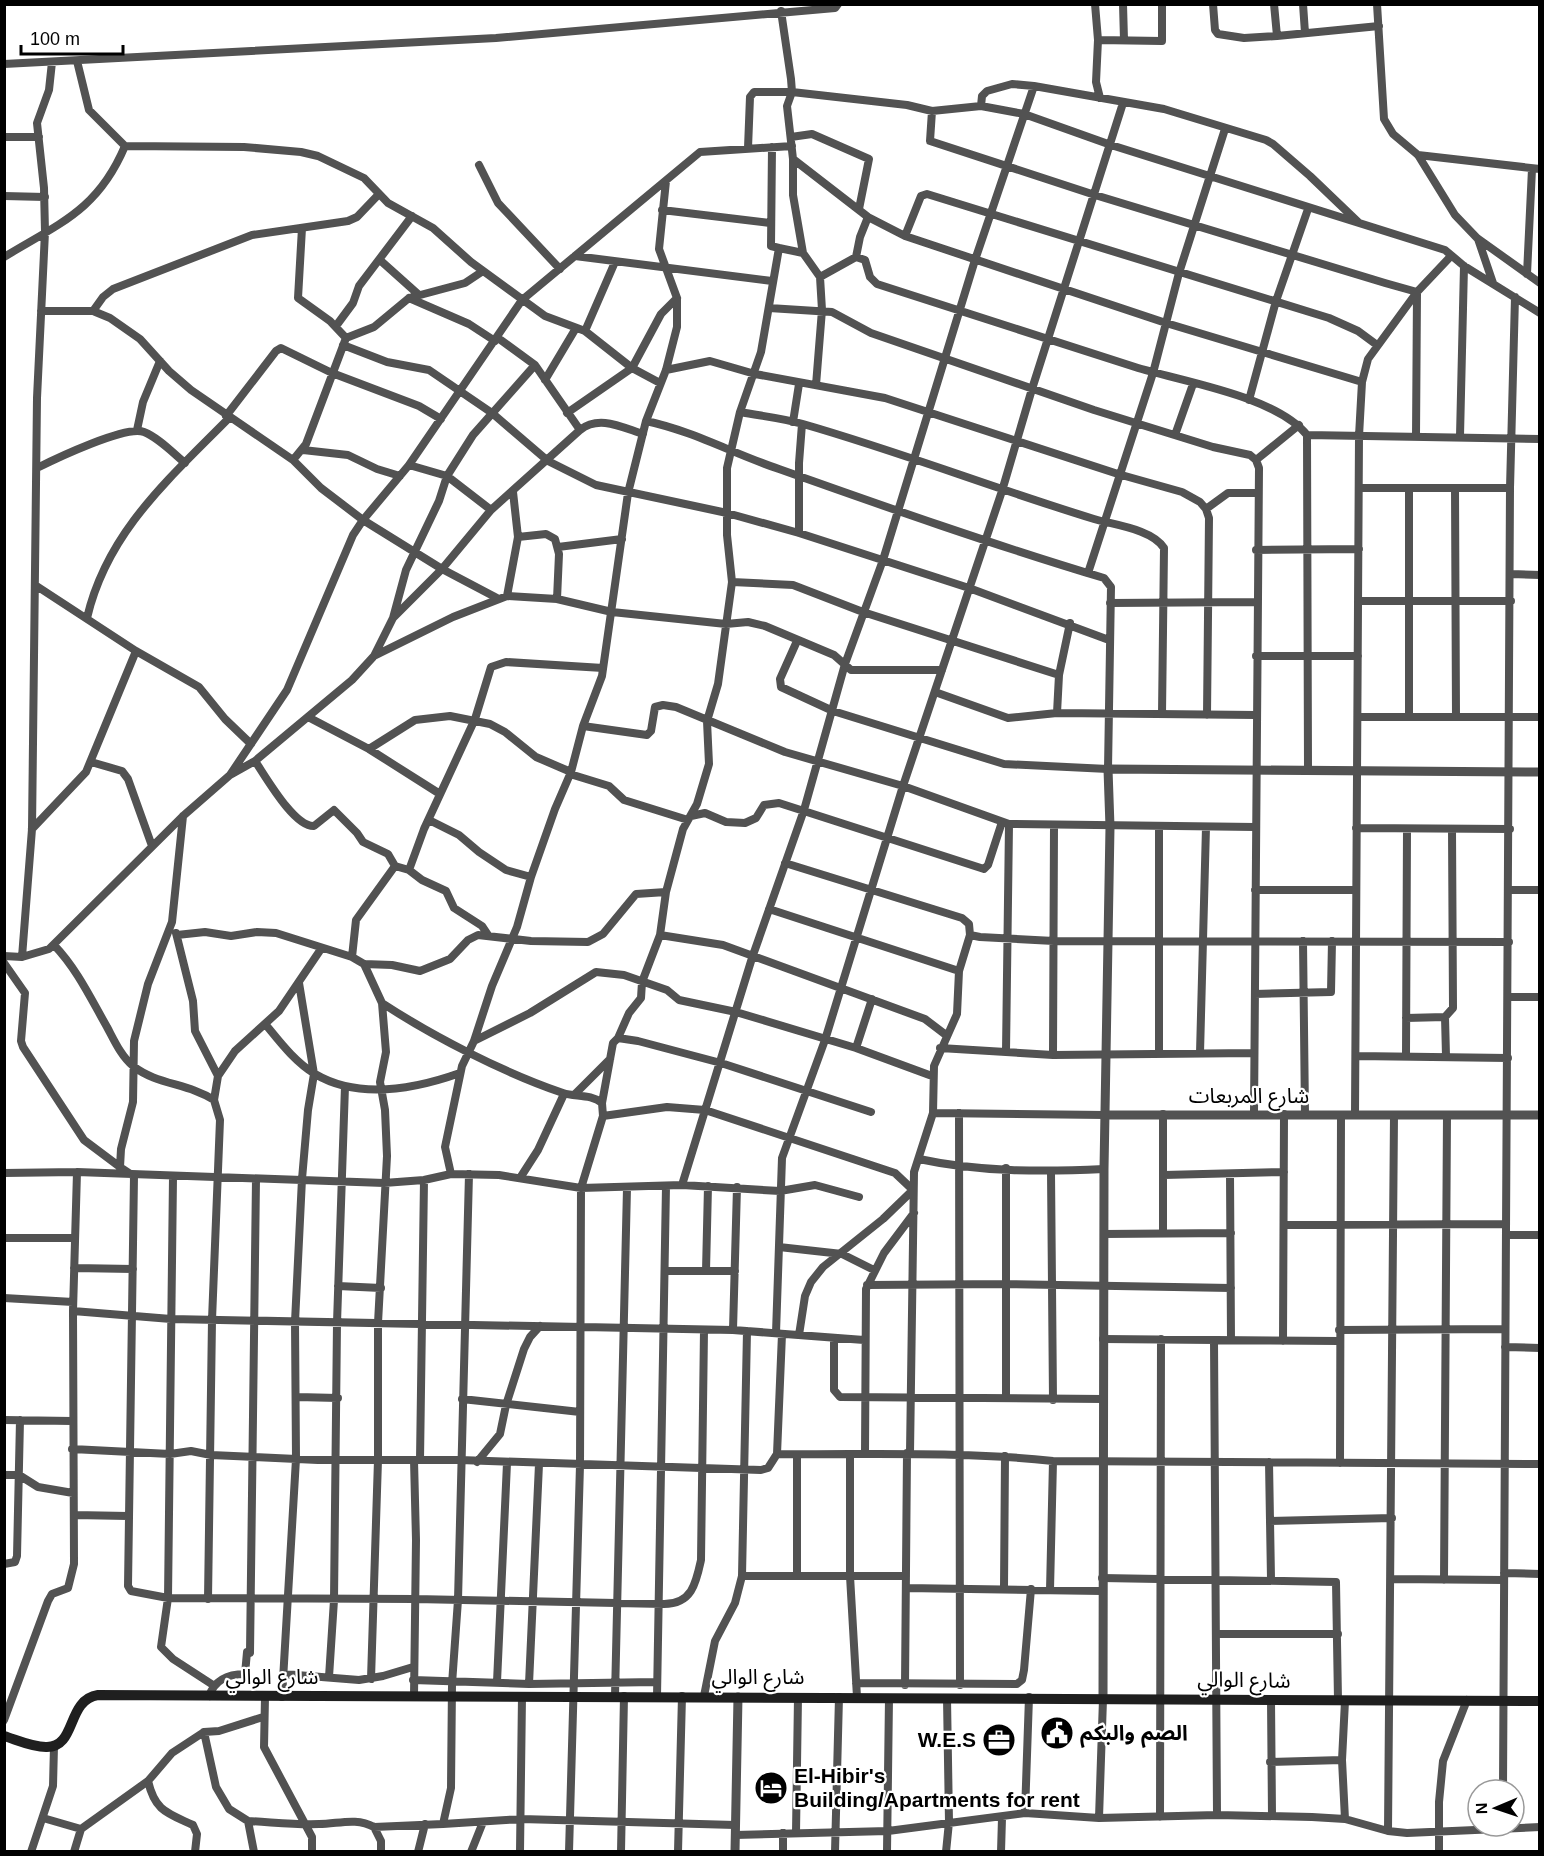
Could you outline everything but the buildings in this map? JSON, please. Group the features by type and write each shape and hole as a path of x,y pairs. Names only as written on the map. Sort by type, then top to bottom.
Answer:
{"main road":[{"name":"شارع الوالي","path":"54,1746 66,1734 80,1704 92,1696 211,1691 265,1697 414,1696 452,1688 522,1696 839,1698 856,1691 889,1698 1539,1701"},
{"path":"4,1736 41,1746 54,1746"}],"street":[{"path":"4,64 213,51 496,38 668,24 774,9 835,8 838,4"},
{"path":"1095,4 1098,40 1096,82 1100,99"},
{"path":"1123,4 1124,40"},
{"path":"1098,40 1162,41 1162,4"},
{"path":"1213,4 1218,34 1244,38 1379,26"},
{"path":"1274,4 1277,36"},
{"path":"1303,4 1305,33"},
{"path":"1377,4 1384,118 1393,134 1418,155 1455,215 1477,238 1539,283"},
{"path":"774,9 792,92 787,106 793,159 793,195 803,253 820,277 822,310 816,385"},
{"path":"77,61 89,110 126,146 244,147 301,152 318,156 364,178 392,206 444,236 483,271 546,316 585,331 632,368 660,383"},
{"path":"22,957 32,829 35,585 45,232 45,196 37,117 49,90 52,62"},
{"path":"981,106 982,96 987,91 1012,84 1034,86 1188,115 1273,144 1359,223"},
{"path":"682,1185 752,958 804,810 845,664 883,560 975,260 1034,86"},
{"path":"748,148 752,94 792,92 907,105 932,111 981,106 1024,114 1111,145 1211,174 1308,209 1436,247 1539,313"},
{"path":"72,1449 170,1454 190,1451 211,1455 296,1459 460,1460 744,1471 768,1468 777,1454 780,1170 788,1139 825,1040 903,786 1002,491 1123,103"},
{"path":"932,111 929,140 1095,195 1417,292"},
{"path":"1088,573 1118,474 1137,423 1179,273 1225,129"},
{"path":"791,137 812,134 869,159 859,209"},
{"path":"4,137 39,137"},
{"path":"4,257 86,206 112,176 126,146"},
{"path":"230,775 287,690 345,552 363,520 409,465 522,300 705,151 792,146"},
{"path":"772,147 771,246 803,253"},
{"path":"1418,155 1536,169 1527,274"},
{"path":"793,159 868,217 905,236 1166,323 1362,382"},
{"path":"479,165 498,203 560,269"},
{"path":"451,1174 445,1147 460,1073 512,939 555,809 571,773 603,668 628,493 646,421 666,370 677,327 677,298 659,249 666,181"},
{"path":"93,311 112,289 252,235 338,223 357,217 379,194"},
{"path":"905,236 921,196 925,194 1329,318 1358,331 1377,345"},
{"path":"4,196 45,196"},
{"path":"1249,400 1276,301 1308,209"},
{"path":"662,210 770,223"},
{"path":"336,326 353,303 359,286 381,261 412,216"},
{"path":"856,257 860,237 868,217"},
{"path":"302,228 298,298 336,326 344,341 387,362 425,369 461,390 548,461 596,485 727,513 799,533 969,588 1109,639"},
{"path":"1477,238 1493,283"},
{"path":"569,1851 580,1465 581,1188 603,1116 602,1103 613,1043 618,1038 629,1013 641,998 642,982 660,935 666,892 709,764 707,721 718,684 732,582 727,541 727,468 740,412 755,374 779,248"},
{"path":"575,256 666,270 732,274 772,281"},
{"path":"1355,1115 1359,436 1362,382 1368,359 1377,345 1417,292 1451,256"},
{"path":"820,277 856,257 865,260 870,277 878,284 1152,373 1249,400 1284,414 1299,425 1307,435 1308,769"},
{"path":"381,261 419,295"},
{"path":"585,331 615,262"},
{"path":"1460,436 1464,266"},
{"path":"293,460 303,450 344,341 374,327 409,298 465,284 483,271"},
{"path":"1416,436 1417,292"},
{"path":"1503,1778 1510,488 1515,297"},
{"path":"409,298 469,324 535,365 580,430"},
{"path":"567,413 632,368 661,314 677,298"},
{"path":"769,308 822,310 843,316 871,333 1137,423 1250,455 1256,460 1259,468 1256,550 1254,1114"},
{"path":"41,311 93,311 110,318 127,329 191,390 227,417 293,460 321,488 363,520 442,569 497,598"},
{"path":"545,380 576,328"},
{"path":"87,618 97,583 117,541 227,417 278,349 284,348 332,373 419,406 441,418"},
{"path":"137,430 143,402 160,361"},
{"path":"666,370 710,361 799,384 885,398 1118,474 1182,492 1200,501 1209,518 1207,715"},
{"path":"134,1176 84,1140 23,1047 21,1041 25,993 5,961 38,955 54,945 183,816 230,775 255,761 352,681 374,656 393,618 406,570 447,476 473,435 535,365"},
{"path":"793,422 799,384"},
{"path":"1175,435 1193,384"},
{"path":"740,412 802,424 914,459 1002,491 1104,522 1160,542 1164,548 1161,603 1162,714"},
{"path":"646,421 689,432 731,453 899,511 986,538 1109,582 1110,827 1103,1286 1103,1699 1099,1818"},
{"path":"393,618 442,569 491,510 580,430 589,424 600,422 643,434"},
{"path":"799,533 798,476 802,424"},
{"path":"1256,460 1299,425"},
{"path":"38,468 72,450 137,430 150,436 185,463"},
{"path":"1307,435 1539,439"},
{"path":"303,450 348,455 377,469 400,476"},
{"path":"409,465 447,476 491,510"},
{"path":"1359,488 1510,488"},
{"path":"1408,716 1409,488"},
{"path":"1455,488 1456,717"},
{"path":"507,596 518,537 513,492"},
{"path":"1206,509 1228,493 1257,493"},
{"path":"518,537 546,534 555,539 558,547 557,599"},
{"path":"558,547 622,539"},
{"path":"1256,550 1359,549"},
{"path":"1511,574 1539,575"},
{"path":"732,582 793,585 863,612 1059,675"},
{"path":"35,585 136,651 199,687 225,719 252,744"},
{"path":"374,656 453,616 507,596 557,599 612,612 726,624 740,621 760,624 834,656 851,670 942,670"},
{"path":"1359,600 1511,601"},
{"path":"1110,603 1256,602"},
{"path":"1057,713 1059,675 1070,623"},
{"path":"797,641 780,679 781,687 833,711 1004,764 1108,769 1539,772"},
{"path":"32,829 71,790 91,762 136,651"},
{"path":"1256,656 1358,656"},
{"path":"409,870 440,794 475,719 488,670 495,664 506,662 603,668"},
{"path":"935,692 1008,718 1057,713 1256,715"},
{"path":"584,726 650,734 653,711 663,705 676,707 707,721 818,762 903,786 1005,823 1110,827 1255,827"},
{"path":"369,749 415,720 450,716 475,719 505,732 536,757 571,773 609,786 624,800 690,818 705,813 726,822 745,823 753,821 760,810 769,803 804,810 984,869 988,865 1005,823"},
{"path":"308,717 369,749 440,794"},
{"path":"1358,717 1539,717"},
{"path":"255,761 303,824 314,826 334,810 363,842 388,854 395,866 409,870 422,880 446,891 454,908 482,926 488,935"},
{"path":"91,762 122,771 128,778 152,846"},
{"path":"120,1167 121,1149 133,1102 134,1041 148,984 172,922 183,816"},
{"path":"429,820 459,835 506,870 531,877"},
{"path":"1005,823 1010,938 1006,1052"},
{"path":"1053,1055 1054,825"},
{"path":"1158,1054 1160,827"},
{"path":"1200,1053 1206,827"},
{"path":"1356,828 1509,829"},
{"path":"1446,1056 1445,1017 1453,1008 1452,829"},
{"path":"1406,1056 1407,830"},
{"path":"785,863 962,918 969,924 970,935 959,971 957,1014 940,1048 932,1076 933,1113 914,1172 914,1285 905,1685"},
{"path":"352,957 356,920 395,866"},
{"path":"1255,890 1356,890"},
{"path":"1509,890 1539,890"},
{"path":"177,935 205,932 234,936 267,932 352,957 363,964 424,970 450,959 468,940 488,935 512,939 588,942 603,934 636,894 666,892"},
{"path":"769,909 959,971"},
{"path":"172,922 193,1001 195,1031 218,1076"},
{"path":"660,935 713,942 925,1019 946,1035"},
{"path":"970,935 1000,940 1010,938 1054,941 1509,942"},
{"path":"1303,941 1305,1114"},
{"path":"1255,994 1326,993 1333,989 1332,941"},
{"path":"54,945 76,970 115,1042 132,1065 161,1081 195,1089 214,1100"},
{"path":"208,1599 212,1320 220,1114 214,1100 218,1076 235,1051 266,1025 299,983 321,949"},
{"path":"363,964 382,1003 386,1052 381,1075 387,1156 378,1323 378,1460 371,1679"},
{"path":"474,1041 530,1013 596,972 624,975 667,990 679,1000 736,1012 856,1048 932,1076"},
{"path":"282,1697 296,1459 295,1322 302,1179 308,1110 314,1074 299,983"},
{"path":"1509,997 1539,997"},
{"path":"856,1048 872,999"},
{"path":"382,1003 468,1053 564,1094 575,1094 602,1103"},
{"path":"1406,1018 1445,1017"},
{"path":"266,1025 293,1058 314,1074 345,1086 383,1089 425,1085 460,1073"},
{"path":"618,1038 638,1041 721,1063 872,1112"},
{"path":"940,1048 1053,1055 1254,1053"},
{"path":"1356,1056 1508,1058"},
{"path":"575,1094 610,1058"},
{"path":"330,1677 338,1460 337,1323 345,1086"},
{"path":"520,1178 542,1143 564,1094"},
{"path":"603,1116 667,1107 705,1110 895,1173 913,1190"},
{"name":"شارع المربعات","path":"933,1113 1539,1115"},
{"path":"959,1113 960,1685"},
{"path":"1163,1114 1163,1233"},
{"path":"1283,1341 1284,1114"},
{"path":"1340,1462 1341,1115"},
{"path":"1388,1831 1394,1115"},
{"path":"1444,1580 1447,1115"},
{"path":"919,1159 960,1168 1006,1168 1051,1172 1104,1169"},
{"path":"1006,1168 1008,1284 1006,1396"},
{"path":"4,1173 78,1172 134,1176 343,1180 384,1183 424,1180 451,1174 469,1174 520,1178 581,1188 682,1185 780,1191 814,1185 859,1197"},
{"path":"4,1720 50,1596 66,1591 70,1584 75,1550 72,1421 78,1172"},
{"path":"1051,1172 1053,1400"},
{"path":"1164,1175 1284,1172"},
{"path":"443,1824 451,1796 452,1688 458,1600 469,1174"},
{"path":"1230,1174 1231,1340"},
{"path":"134,1176 128,1589 168,1598 208,1599 500,1600 619,1604 658,1604 681,1601 689,1595 696,1584 702,1549 705,1330"},
{"path":"172,1177 168,1598 162,1650 211,1691 230,1675 245,1674 247,1652 250,1653 256,1179"},
{"path":"414,1696 424,1180"},
{"path":"657,1697 666,1186"},
{"path":"706,1271 708,1186"},
{"path":"733,1330 737,1187"},
{"path":"621,1851 620,1696 616,1682 627,1188"},
{"path":"799,1335 805,1296 811,1282 823,1267 842,1254 913,1190"},
{"path":"865,1453 864,1340 867,1285 874,1270 914,1213"},
{"path":"1284,1225 1506,1224"},
{"path":"1104,1234 1231,1233"},
{"path":"1506,1235 1539,1235"},
{"path":"4,1238 75,1238"},
{"path":"779,1247 842,1254 874,1270"},
{"path":"74,1268 133,1269"},
{"path":"666,1270 735,1271"},
{"path":"867,1285 1008,1284 1231,1288"},
{"path":"338,1286 381,1288"},
{"path":"4,1298 171,1319 733,1330 864,1340"},
{"path":"477,1462 500,1434 506,1405 526,1343 540,1326"},
{"path":"1339,1330 1505,1329"},
{"path":"704,1696 715,1641 735,1604 742,1576 747,1331"},
{"path":"834,1338 836,1394 866,1397 1006,1396 1053,1400 1103,1399"},
{"path":"1103,1339 1339,1341"},
{"path":"1160,1816 1161,1339"},
{"path":"1214,1340 1216,1815"},
{"path":"1505,1347 1539,1348"},
{"path":"297,1397 338,1398"},
{"path":"462,1400 580,1412"},
{"path":"4,1420 72,1421"},
{"path":"4,1564 15,1562 17,1556 20,1420"},
{"path":"777,1454 909,1453 1005,1456 1053,1461 1539,1464"},
{"path":"850,1454 850,1575 856,1691 905,1685 1009,1684 1022,1680 1029,1635 1031,1589"},
{"path":"797,1455 797,1576"},
{"path":"1004,1589 1005,1456"},
{"path":"1050,1590 1053,1461"},
{"path":"1269,1462 1271,1579"},
{"path":"497,1682 507,1463"},
{"path":"529,1684 539,1464"},
{"path":"4,1475 19,1475 38,1488 73,1493"},
{"path":"74,1515 128,1516"},
{"path":"1270,1521 1392,1518"},
{"path":"1391,1579 1444,1580 1539,1574"},
{"path":"742,1576 906,1576"},
{"path":"1102,1578 1271,1579 1336,1582 1345,1819"},
{"path":"906,1588 1102,1591"},
{"path":"1216,1634 1338,1634"},
{"path":"284,1674 371,1679 413,1667"},
{"path":"413,1680 452,1688 497,1682 529,1684 656,1682"},
{"path":"520,1851 522,1696"},
{"path":"678,1851 682,1696"},
{"path":"265,1697 264,1747 303,1824 312,1837 312,1851"},
{"path":"735,1851 738,1697"},
{"path":"796,1833 798,1697"},
{"path":"1025,1814 1029,1697"},
{"path":"835,1851 839,1698"},
{"path":"887,1851 889,1698"},
{"path":"946,1698 949,1822 946,1851"},
{"path":"1271,1700 1272,1815"},
{"path":"1439,1851 1439,1792 1443,1761 1467,1700"},
{"path":"74,1851 81,1828 148,1781 172,1753 204,1732 219,1731 263,1717"},
{"path":"204,1732 216,1787 229,1809 248,1821 303,1824 341,1821 368,1823 374,1827 381,1841 381,1851"},
{"path":"31,1851 55,1775 54,1746"},
{"path":"1270,1762 1342,1760"},
{"path":"148,1781 152,1798 160,1809 194,1825 197,1834 195,1851"},
{"path":"374,1827 521,1819 679,1824 796,1833 888,1831 1025,1814 1099,1818 1272,1815 1345,1819 1388,1831 1466,1830"},
{"path":"43,1818 81,1828"},
{"path":"1001,1851 1002,1818"},
{"path":"248,1821 254,1851"},
{"path":"471,1851 483,1822"},
{"path":"418,1851 425,1824"},
{"path":"783,1833 783,1851"}],"place":[{"name":"الصم والبكم","path":"1057,1733"},
{"name":"W.E.S","path":"999,1740"},
{"name":"El-Hibir's Building/Apartments for rent","path":"771,1788"}]}
